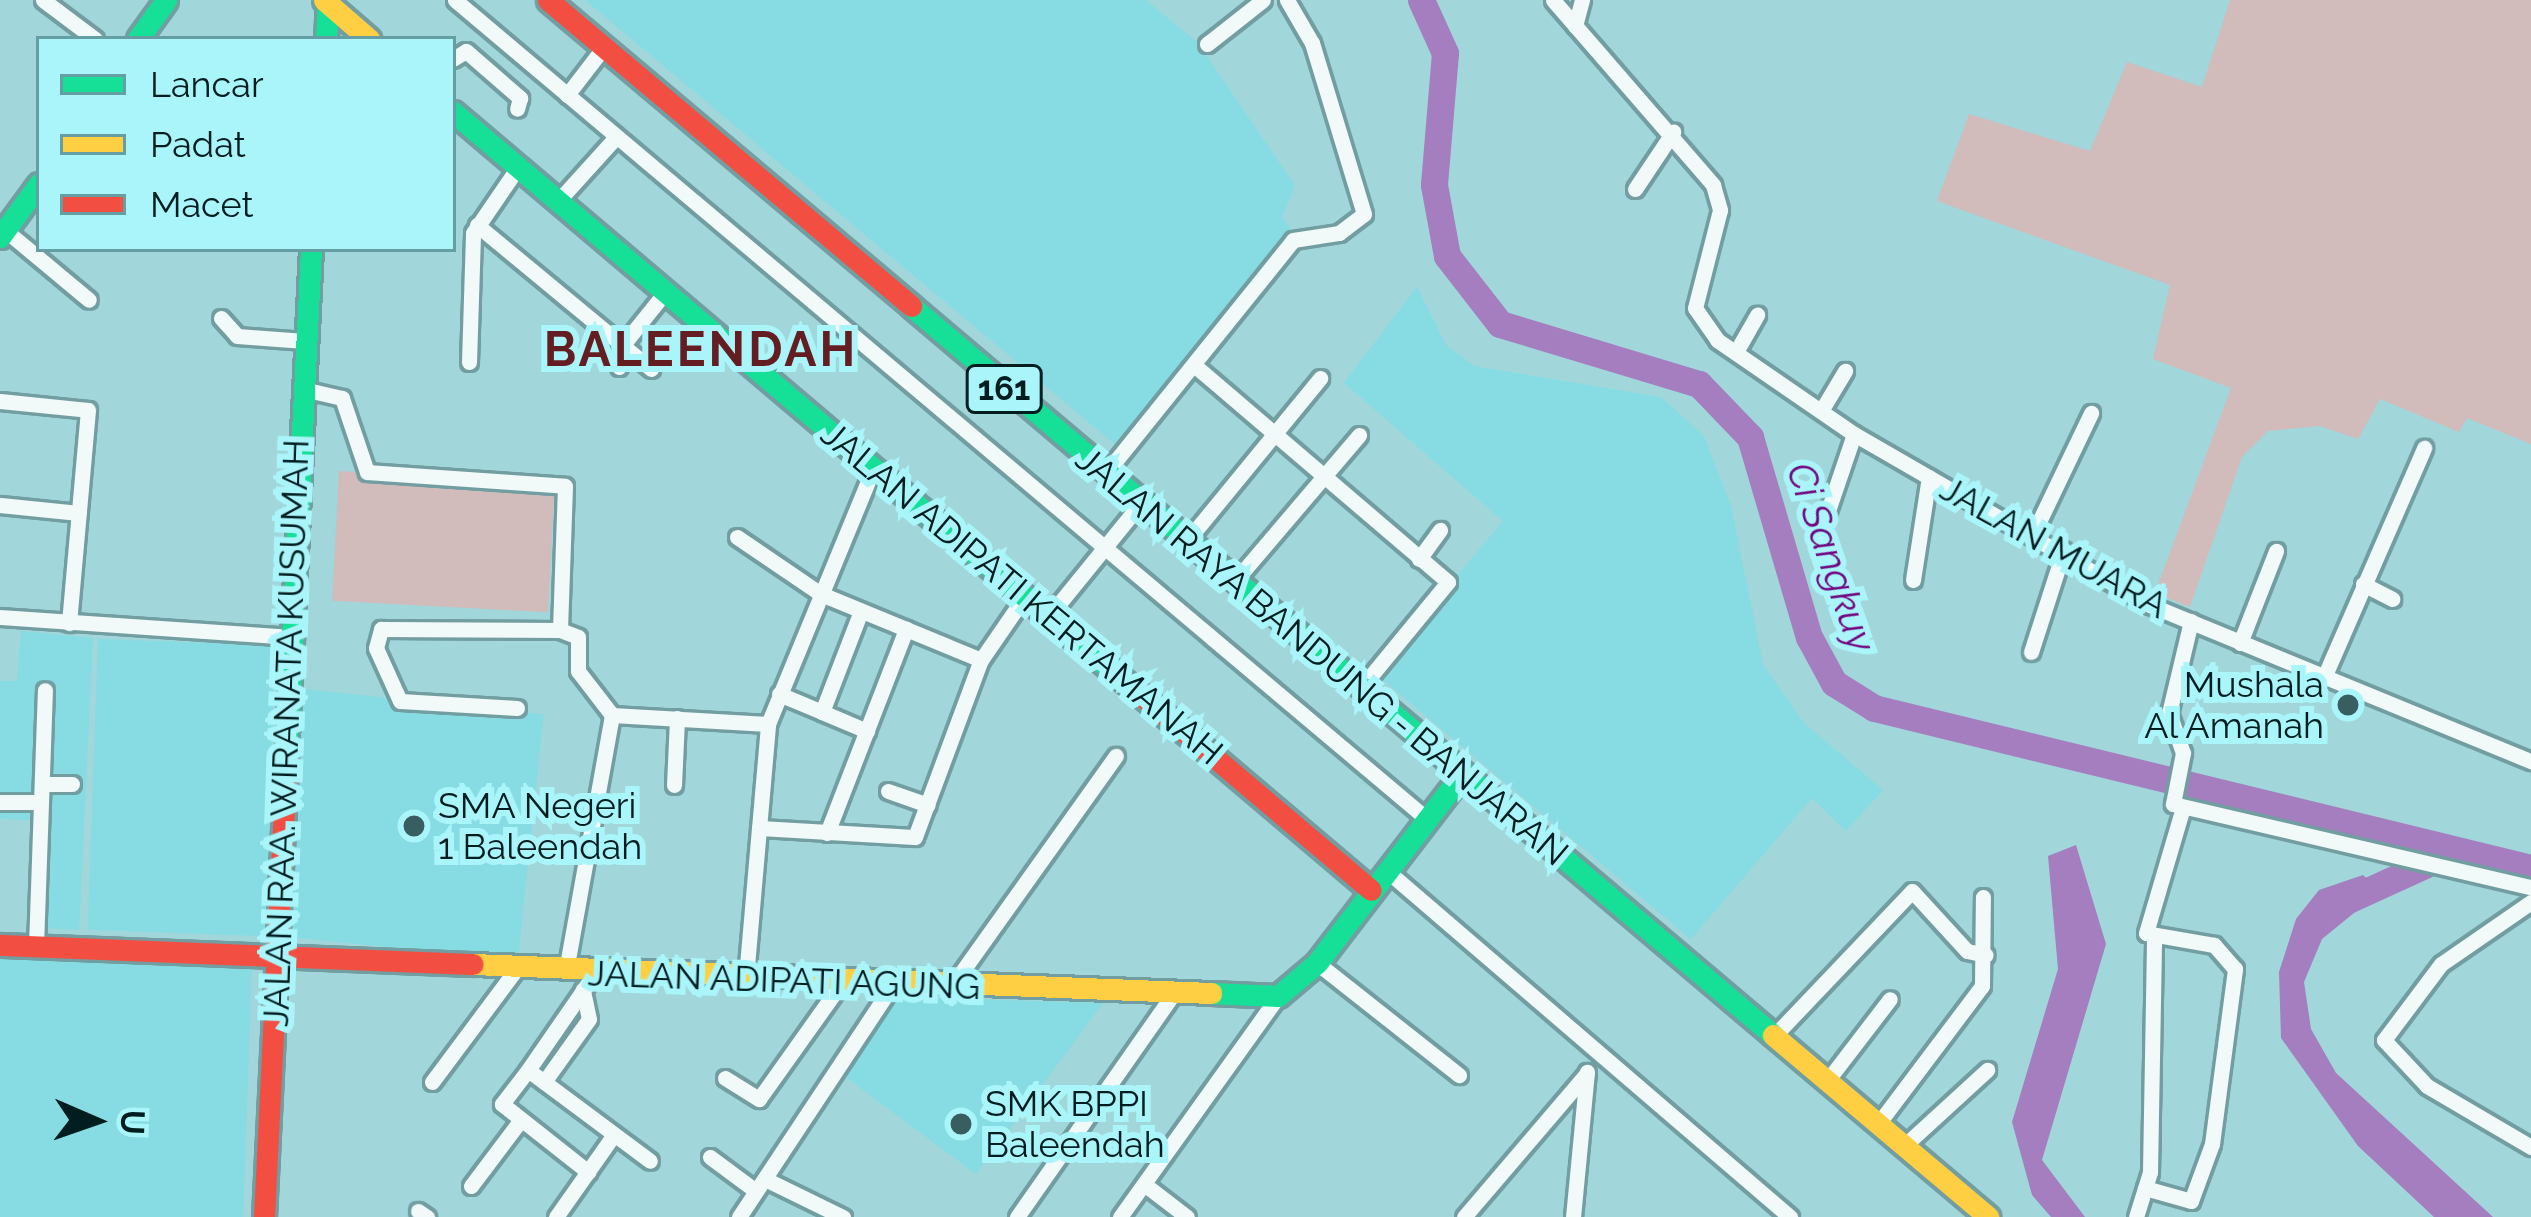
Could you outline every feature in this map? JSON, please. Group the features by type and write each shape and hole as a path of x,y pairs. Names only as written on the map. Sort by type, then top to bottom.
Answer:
{"main road":[{"path":"140,36 166,0"},
{"name":"JALAN RAYA BANDUNG - BANJARAN","path":"548,0 1988,1217"},
{"path":"326,2 326,36"},
{"path":"326,2 366,36"},
{"name":"JALAN ADIPATI KERTAMANAH","path":"456,114 1371,890"},
{"path":"3,234 36,188"},
{"name":"JALAN RAA. WIRANATA KUSUMAH","path":"263,1217 296,637 311,252"},
{"path":"1278,996 1317,963 1463,773"},
{"name":"JALAN ADIPATI AGUNG","path":"0,945 566,971 589,982 746,976 1172,996 1278,996"}],"street":[{"path":"43,0 90,36"},
{"path":"455,0 1427,819"},
{"path":"1207,44 1263,0"},
{"path":"1105,474 1293,240 1343,231 1366,211 1312,43 1287,0"},
{"path":"1552,0 1672,131 1635,189"},
{"path":"1575,26 1582,0"},
{"path":"567,95 604,47"},
{"path":"456,57 466,51 520,98 517,109"},
{"name":"JALAN MUARA","path":"1672,131 1713,185 1717,225 1695,308 1736,352 1853,434 2036,530 2191,621 2529,754"},
{"path":"559,200 615,138"},
{"path":"469,362 477,225 518,166"},
{"path":"477,225 651,370"},
{"path":"3,234 89,300"},
{"path":"619,367 622,346 666,290"},
{"path":"1736,352 1757,315"},
{"path":"221,318 237,336 305,341"},
{"path":"1194,364 1448,584 1361,688"},
{"path":"1821,411 1845,370"},
{"path":"1186,542 1320,378"},
{"path":"303,389 342,398 367,472 562,481 560,630"},
{"path":"0,400 87,406 69,623"},
{"path":"2036,530 2091,413"},
{"path":"1818,540 1853,434"},
{"path":"1234,582 1358,435"},
{"path":"2325,675 2424,448"},
{"path":"746,976 768,724 874,467"},
{"path":"1913,580 1929,477"},
{"path":"1049,616 1140,504"},
{"path":"0,506 79,513"},
{"path":"1418,559 1440,530"},
{"path":"737,537 821,594 981,660"},
{"path":"2032,652 2064,550"},
{"path":"2240,643 2276,551"},
{"path":"2362,584 2392,599"},
{"path":"759,828 910,840 928,805 981,660 1025,596"},
{"path":"822,712 860,611"},
{"path":"0,617 296,637"},
{"path":"2145,1188 2193,1196 2212,1144 2235,970 2214,945 2154,935 2145,929 2178,803 2183,753 2169,713 2191,621"},
{"path":"517,708 400,701 376,648 381,629 560,630 578,637 578,670 612,715 566,971"},
{"path":"827,833 906,629"},
{"path":"36,946 45,690"},
{"path":"779,694 867,731"},
{"path":"612,715 768,724"},
{"path":"674,785 676,718"},
{"path":"951,987 1116,756"},
{"path":"42,784 71,784"},
{"path":"888,790 928,805"},
{"path":"0,802 41,802"},
{"path":"2178,803 2531,887"},
{"path":"1386,870 1785,1216"},
{"path":"1774,1036 1912,891 1967,951 1986,956"},
{"path":"1878,1124 1979,992 1986,956 1983,897"},
{"path":"2531,902 2441,964 2384,1040 2427,1087 2531,1147"},
{"path":"2136,1217 2145,1188 2161,988 2147,977 2154,935"},
{"path":"1317,963 1459,1075"},
{"path":"432,1082 517,968"},
{"path":"724,1078 759,1099 843,980"},
{"path":"588,1172 520,1121 502,1101 589,982"},
{"path":"544,1082 589,1019 589,982"},
{"path":"739,1217 893,983"},
{"path":"1017,1217 1172,996"},
{"path":"1120,1217 1278,996"},
{"path":"1827,1081 1890,999"},
{"path":"1574,1217 1589,1045"},
{"path":"528,1070 650,1162"},
{"path":"1904,1146 1987,1070"},
{"path":"1464,1217 1587,1073"},
{"path":"471,1186 520,1121"},
{"path":"556,1217 613,1136"},
{"path":"710,1157 760,1185 843,1217"},
{"path":"1144,1184 1187,1217"}],"shaded area":[{"path":"585,0 1146,0 1198,43 1295,186 1282,217 1296,236 1124,452"},
{"path":"2230,0 2531,0 2531,444 2467,418 2459,432 2380,399 2358,439 2320,426 2268,431 2242,457 2190,607 2155,593 2231,388 2153,359 2170,285 1937,201 1969,114 2090,151 2127,62 2202,87"},
{"path":"1417,287 1446,345 1474,366 1661,397 1704,436 1731,506 1763,665 1804,723 1883,790 1846,831 1812,798 1691,939 1375,673 1503,521 1344,383"},
{"path":"339,471 555,482 548,612 332,601"},
{"path":"21,631 93,638 79,930 27,927 33,820 0,819 0,681 17,681"},
{"path":"98,639 276,645 266,936 88,930"},
{"name":"SMA Negeri 1 Baleendah","path":"304,689 544,714 518,961 278,936"},
{"path":"2076,845 2106,944 2042,1160 2085,1217 2051,1217 2032,1195 2012,1122 2058,969 2048,856"},
{"path":"2363,875 2381,891 2322,939 2304,982 2311,1029 2336,1073 2493,1217 2434,1217 2358,1146 2281,1038 2279,972 2296,919 2319,890"},
{"path":"0,956 252,965 243,1217 0,1217"},
{"name":"SMK BPPI Baleendah","path":"889,997 1103,1003 976,1174 840,1073"}],"waterway":[{"name":"Ci Sangkuy","path":"1421,0 1445,53 1434,185 1447,256 1500,324 1699,384 1750,437 1809,637 1834,683 1874,708 2531,868"},
{"path":"2348,900 2453,852"}],"traffic: fast":[{"path":"140,36 166,0"},
{"path":"326,36 328,3"},
{"path":"456,115 1135,690"},
{"path":"0,237 36,188"},
{"path":"286,760 311,252"},
{"path":"911,306 1773,1035"},
{"path":"1211,993 1278,996 1317,963 1463,773"}],"traffic: slow":[{"path":"324,0 366,36"},
{"path":"473,964 1211,993"},
{"path":"1773,1035 1988,1217"}],"traffic: jam":[{"path":"548,0 911,306"},
{"path":"1135,690 1371,890"},
{"path":"264,1217 286,760"},
{"path":"0,945 473,964"}],"place":[{"name":"Mushala Al Amanah","path":"2348,705"},
{"name":"SMA Negeri 1 Baleendah","path":"414,826"},
{"name":"SMK BPPI Baleendah","path":"961,1124"}],"district":[{"name":"BALEENDAH","path":"701,350"}]}
